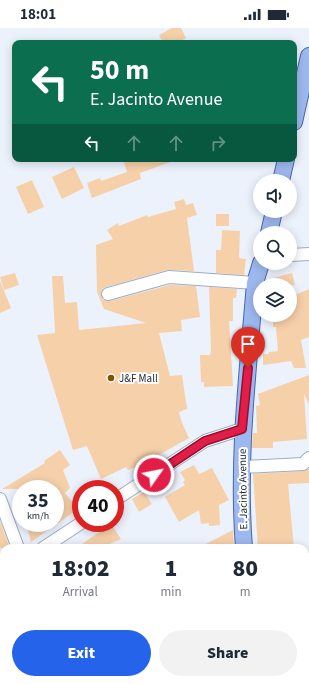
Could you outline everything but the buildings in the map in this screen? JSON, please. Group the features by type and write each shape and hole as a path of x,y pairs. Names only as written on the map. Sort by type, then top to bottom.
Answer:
{"main road":[{"path":"297,109 309,56"},
{"path":"283,174 285,162"},
{"name":"E. Jacinto Avenue","path":"244,544 242,521 242,429 253,305"}],"street":[{"path":"297,255 309,254"},
{"path":"108,294 169,277 253,283"},
{"path":"124,494 205,441 242,429"},
{"path":"242,467 303,464 309,458"},
{"path":"0,499 17,544"},
{"path":"49,544 72,529"}],"place":[{"name":"J&F Mall","path":"111,378"}],"route":[{"path":"154,475 205,441 242,429 248,368"}]}
